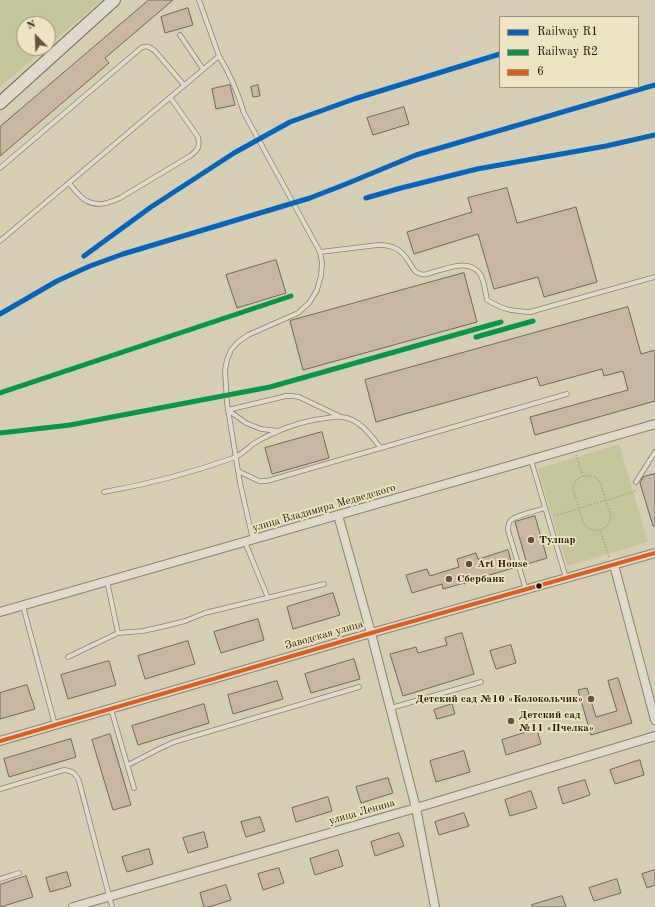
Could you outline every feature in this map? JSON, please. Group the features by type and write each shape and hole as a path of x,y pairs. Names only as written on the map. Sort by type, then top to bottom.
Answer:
{"street":[{"path":"0,103 114,0"},
{"name":"улица Владимира Медведского","path":"0,612 655,424"},
{"path":"338,515 416,808 435,907"},
{"name":"Заводская улица","path":"0,741 655,552"},
{"path":"613,565 655,720"},
{"name":"улица Ленина","path":"73,907 416,808 655,736"}],"lane":[{"path":"200,0 219,56 231,77 244,114 320,252 322,263 321,276 317,290 309,303 298,313 248,335 238,342 231,350 225,370 228,410 249,541 268,598"},
{"path":"180,35 203,69"},
{"path":"0,168 145,46 150,46 155,51 184,85"},
{"path":"0,241 219,56"},
{"path":"69,183 86,201 96,204 109,203 190,156 197,150 199,144 198,137 170,97"},
{"path":"320,252 388,245 401,252 412,269 423,275 460,265 474,268 480,274 488,300 498,307 512,311 530,312 655,277"},
{"path":"238,471 259,481 267,482 567,394"},
{"path":"228,410 286,396 299,397 361,424 381,448"},
{"path":"228,410 246,423 253,426 261,429 279,431"},
{"path":"104,492 176,477 236,457 252,445 279,431 321,418 341,416"},
{"path":"636,482 655,452"},
{"path":"531,460 566,578"},
{"path":"526,590 508,530 508,524 509,521 514,518 545,508"},
{"path":"108,581 118,633"},
{"path":"68,657 118,633 143,631 161,627 185,621 205,613 324,584"},
{"path":"23,606 56,725"},
{"path":"390,708 481,682"},
{"path":"128,765 174,742 359,687"},
{"path":"111,709 134,788"},
{"path":"0,789 64,770 76,774 112,907"},
{"path":"0,879 19,873"}],"path":[{"path":"574,447 583,476"},
{"path":"583,476 590,476 600,482 606,500 611,516 606,527 600,530 588,528 584,524 578,509 573,490 574,484 583,476"},
{"path":"548,518 635,491 637,486 636,482"},
{"path":"600,530 613,565"}],"green space":[{"path":"0,0 102,0 56,39 56,16 16,16 16,56 37,56 0,87"},
{"path":"619,444 648,542 567,566 538,469"}],"building":[{"path":"149,0 173,0 105,58 109,63 0,156 0,127"},
{"path":"188,8 193,25 165,33 161,17"},
{"path":"230,85 235,105 216,109 212,89"},
{"path":"258,85 260,96 253,97 251,87"},
{"path":"404,107 409,124 373,135 367,118"},
{"path":"507,188 517,223 576,207 597,282 544,297 538,277 494,289 478,234 414,254 407,232 472,212 468,198"},
{"path":"276,260 286,293 237,308 226,275"},
{"path":"464,273 477,322 303,370 290,321"},
{"path":"628,307 641,354 655,350 655,401 535,435 530,417 628,390 623,371 604,376 602,369 540,386 537,377 376,422 365,380"},
{"path":"322,432 329,458 272,474 265,448"},
{"path":"655,474 655,526 653,526 640,483 643,477"},
{"name":"Тулпар","path":"535,516 547,558 527,564 515,522"},
{"path":"508,550 513,568 464,584 443,589 442,584 412,593 406,575 427,569 430,576 459,567 457,559 476,553 478,559"},
{"path":"333,593 340,615 293,629 287,607"},
{"path":"258,619 264,640 221,653 214,632"},
{"path":"462,633 474,674 403,696 390,654 416,647 418,653 447,645 445,638"},
{"path":"188,641 195,664 145,679 138,656"},
{"path":"511,645 516,663 496,669 490,651"},
{"path":"354,659 360,679 311,693 305,674"},
{"path":"109,661 116,685 68,699 61,675"},
{"path":"618,678 632,723 591,735 578,690 587,688 596,717 617,711 608,681"},
{"path":"277,681 283,699 233,714 228,695"},
{"path":"27,685 35,709 0,719 0,693"},
{"path":"204,704 209,723 138,745 132,726"},
{"path":"452,704 455,714 437,719 434,710"},
{"path":"537,729 541,744 506,755 502,740"},
{"path":"110,734 131,805 113,810 92,740"},
{"path":"71,739 76,757 9,777 4,759"},
{"path":"464,751 470,772 436,782 430,761"},
{"path":"640,760 644,775 615,784 610,770"},
{"path":"388,778 393,793 361,803 356,787"},
{"path":"585,780 590,795 563,804 558,788"},
{"path":"531,791 537,808 510,816 505,800"},
{"path":"328,797 332,811 296,822 292,808"},
{"path":"464,813 469,826 439,835 435,822"},
{"path":"260,817 265,831 246,837 241,822"},
{"path":"204,832 208,847 188,853 183,838"},
{"path":"399,833 404,846 375,856 371,842"},
{"path":"149,849 153,864 127,872 122,857"},
{"path":"338,850 343,866 315,875 310,859"},
{"path":"279,868 284,883 263,890 258,874"},
{"path":"655,870 655,885 647,888 642,874"},
{"path":"67,872 71,886 50,892 46,878"},
{"path":"26,876 33,897 0,907 0,885"},
{"path":"617,879 621,893 594,901 589,888"},
{"path":"226,885 231,900 209,907 204,907 200,893"},
{"path":"562,896 566,907 532,907 532,905"}],"rail line":[{"name":"R1","path":"84,256 151,207 234,153 290,122 354,99 499,54"},
{"name":"R1","path":"0,314 57,281 90,266 123,254 310,198 416,155 655,85"},
{"name":"R1","path":"366,198 477,169 606,146 655,135"},
{"name":"R2","path":"0,393 291,296"},
{"name":"R2","path":"476,337 533,321"},
{"name":"R2","path":"0,433 70,425 270,387 501,322"}],"transit line":[{"name":"6","path":"0,741 371,633 655,553"}],"place":[{"name":"Тулпар","path":"531,540"},
{"name":"Art House","path":"469,564"},
{"name":"Сбербанк","path":"449,579"},
{"name":"Детский сад №10 «Колокольчик»","path":"591,699"},
{"name":"Детский сад №11 «Пчелка»","path":"511,721"}]}
